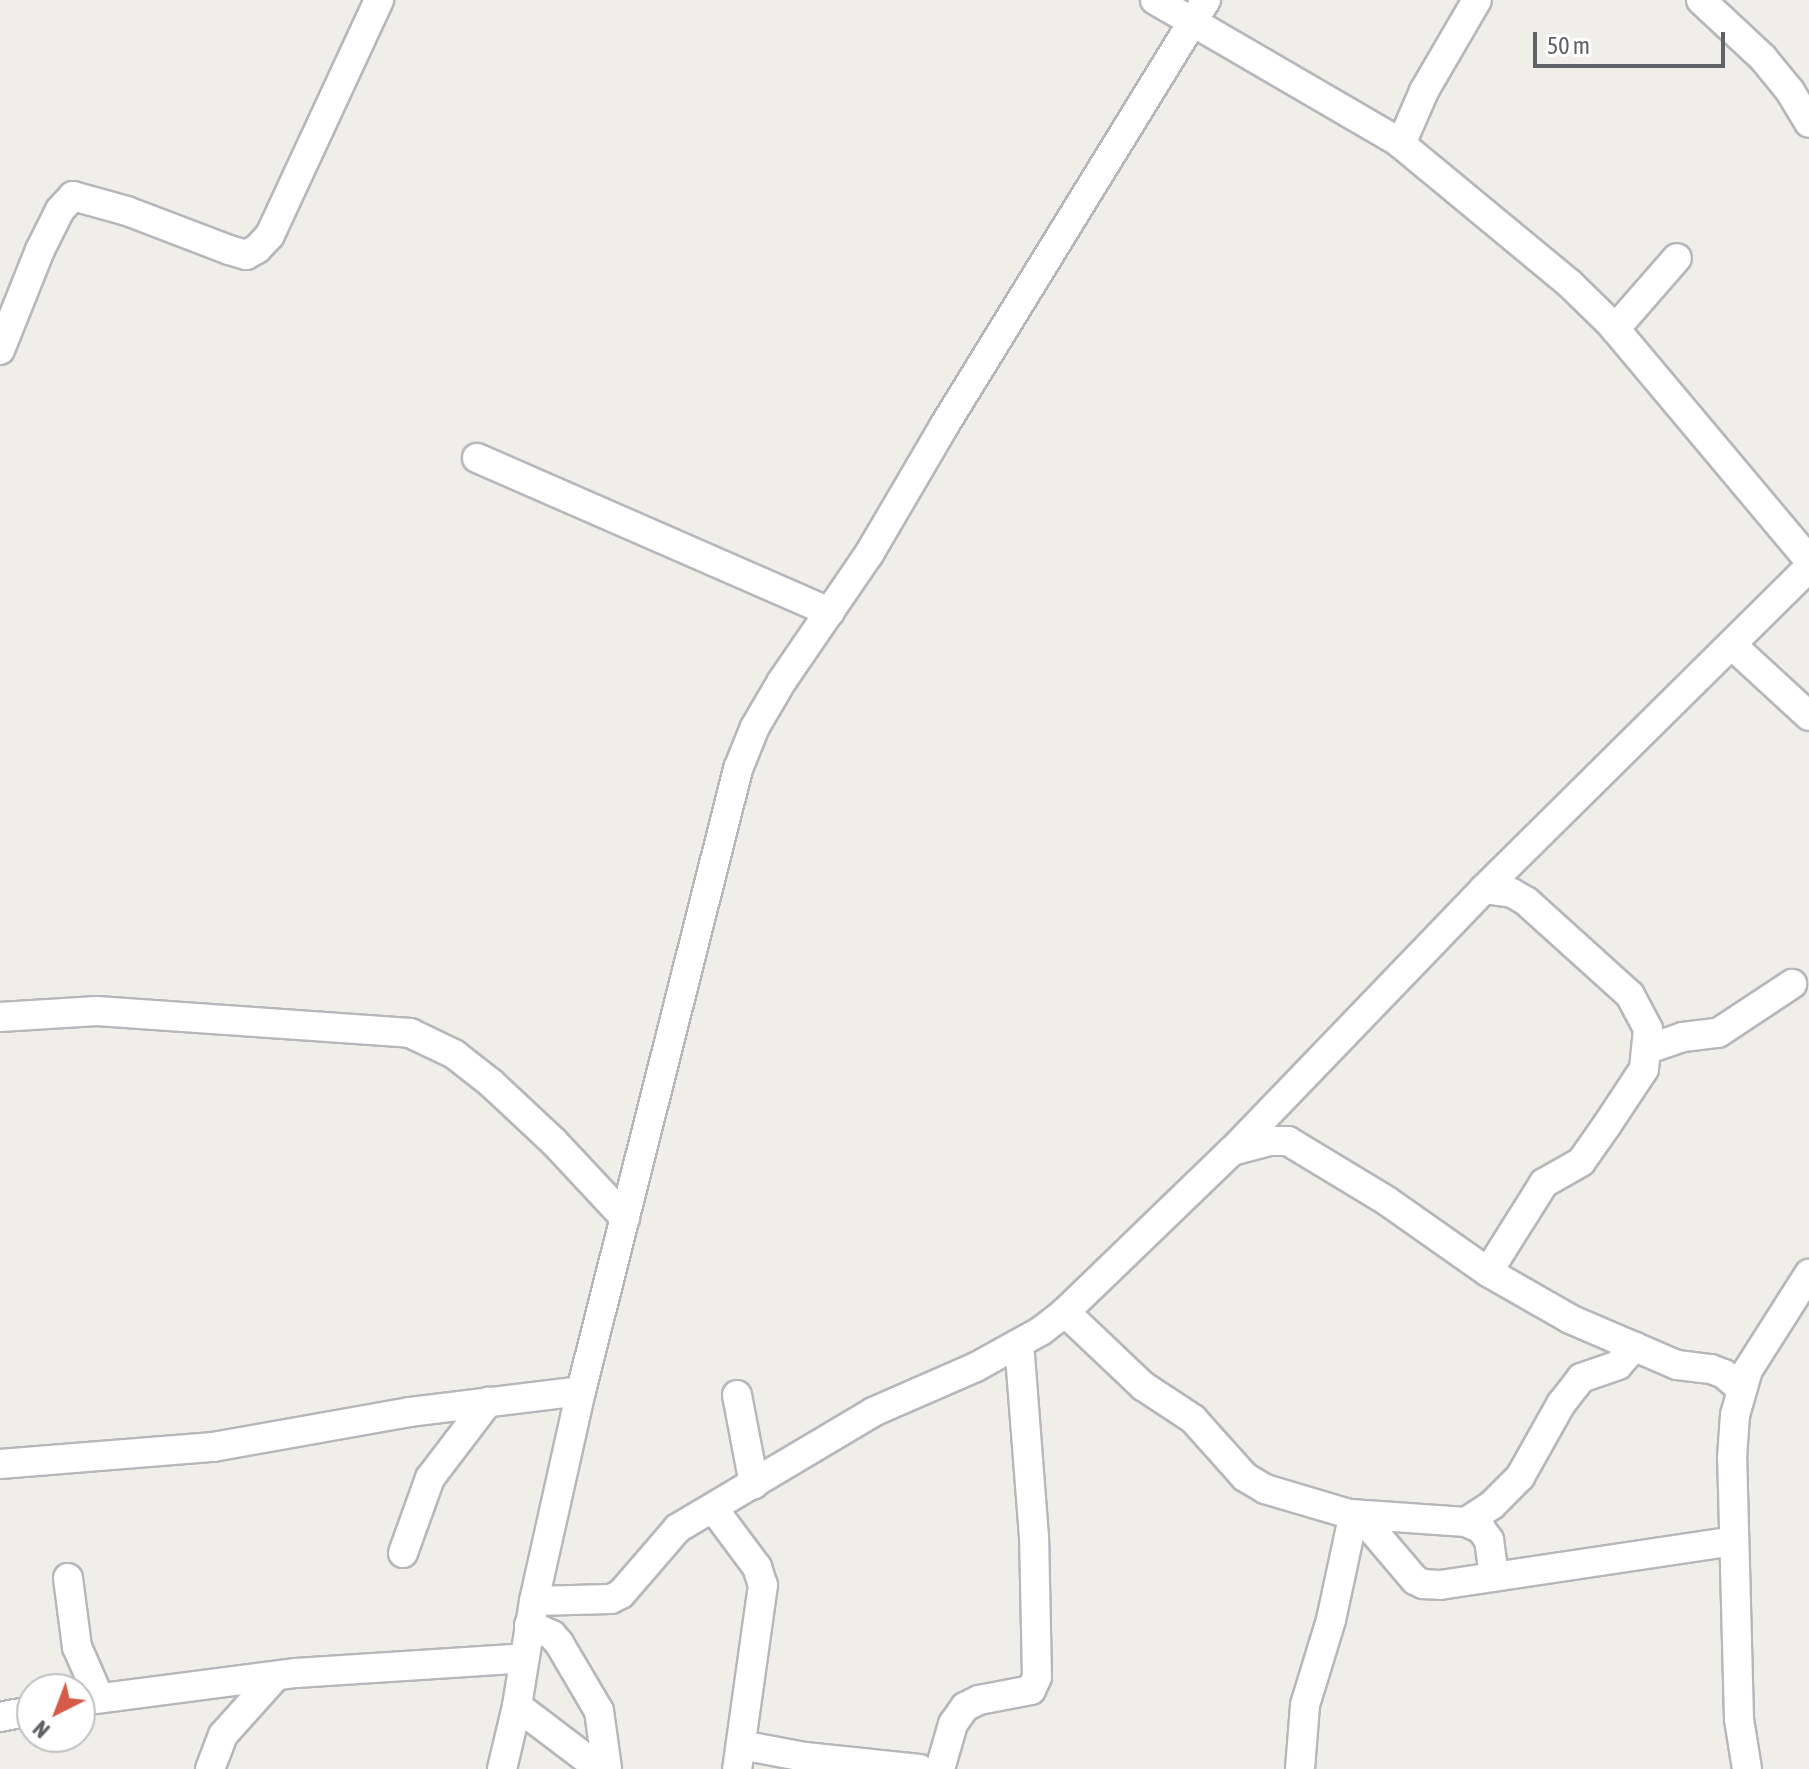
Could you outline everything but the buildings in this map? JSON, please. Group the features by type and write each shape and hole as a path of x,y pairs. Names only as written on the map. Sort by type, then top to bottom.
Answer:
{"street":[{"path":"0,350 40,250 60,210 73,196 127,211 246,255 257,249 270,235 379,0"},
{"path":"1155,0 1198,11 1287,74 1401,144 1570,284 1615,329 1809,560"},
{"path":"1401,144 1424,91 1477,0"},
{"path":"1701,0 1763,58 1790,91 1809,123"},
{"path":"502,1769 517,1706 532,1613 581,1391 738,769 767,706 869,554 1198,11"},
{"path":"1615,329 1677,258"},
{"path":"477,458 830,612"},
{"path":"532,1613 611,1599 621,1594 678,1528 873,1412 1019,1344 1065,1312 1232,1151 1484,889 1733,646 1809,567"},
{"path":"1733,646 1809,716"},
{"path":"1523,851 1526,901"},
{"path":"1484,889 1512,893 1526,901 1630,995 1643,1014 1648,1049 1644,1069 1590,1151 1581,1162 1544,1183 1488,1272"},
{"path":"1648,1049 1683,1037 1718,1033 1746,1018 1792,984"},
{"path":"0,1017 97,1011 410,1033 454,1054 491,1083 554,1142 625,1218"},
{"path":"1280,1101 1288,1141"},
{"path":"1232,1151 1270,1141 1288,1141 1387,1201 1488,1272 1570,1319 1677,1365 1711,1369 1741,1389"},
{"path":"1745,1768 1739,1719 1732,1458 1741,1389 1748,1370 1809,1274"},
{"path":"1065,1312 1143,1386 1193,1419 1245,1477 1265,1489 1350,1515 1466,1522 1481,1529 1489,1540 1494,1577"},
{"path":"940,1769 953,1724 965,1707 979,1700 1022,1694 1031,1690 1037,1677 1034,1537 1019,1344"},
{"path":"1466,1522 1492,1505 1520,1477 1561,1404 1581,1378 1618,1365 1635,1346"},
{"path":"0,1464 198,1449 488,1402 581,1391"},
{"path":"737,1395 754,1484"},
{"path":"403,1553 430,1478 488,1402"},
{"path":"713,1508 757,1567 763,1585 739,1757 805,1757 919,1769"},
{"path":"1350,1515 1381,1536 1415,1580 1423,1584 1440,1585 1733,1541"},
{"path":"1300,1769 1305,1705 1331,1620 1350,1515"},
{"path":"68,1578 83,1673"},
{"path":"532,1613 559,1643 599,1711 607,1769"},
{"path":"96,1698 276,1676 525,1658"},
{"path":"210,1769 223,1735 276,1676"},
{"path":"517,1706 600,1769"}]}
